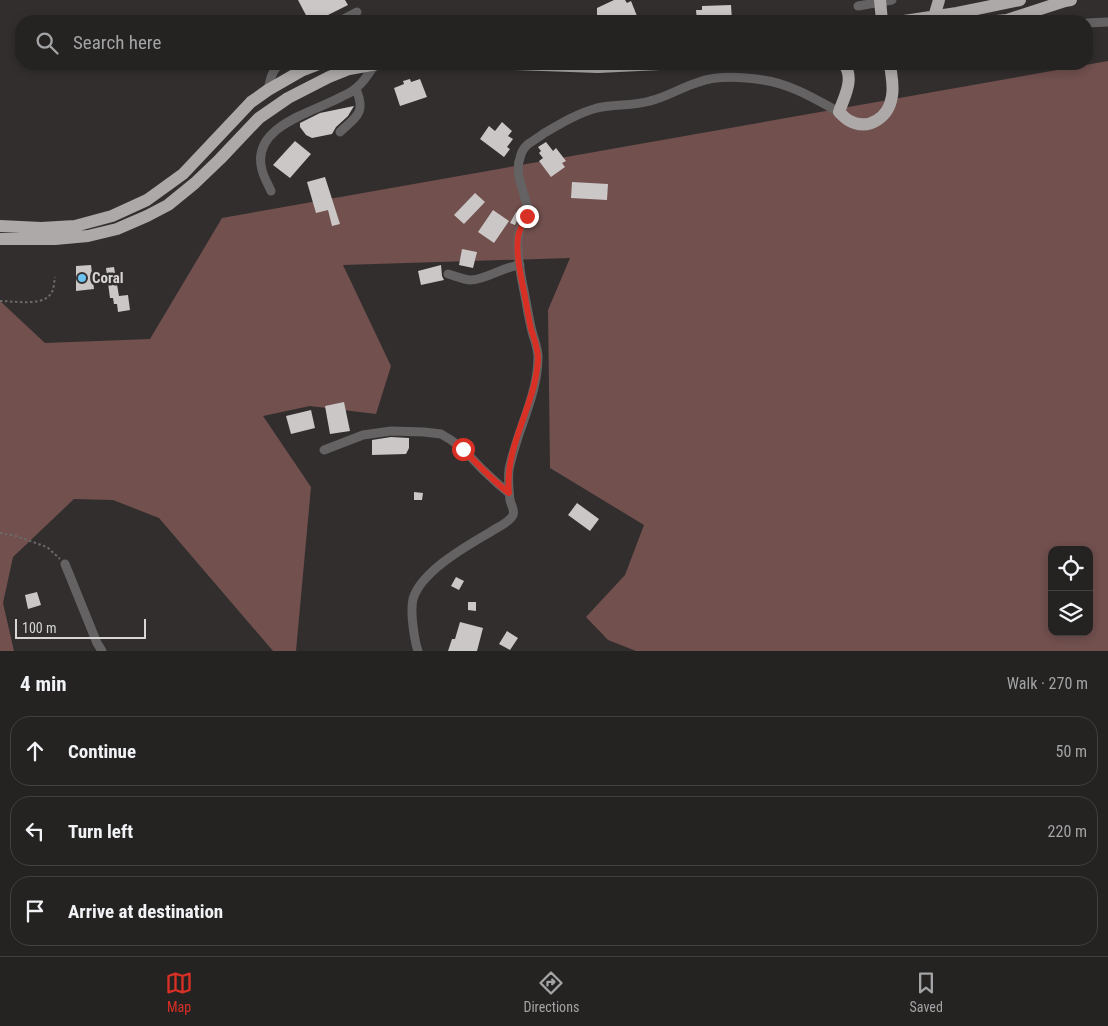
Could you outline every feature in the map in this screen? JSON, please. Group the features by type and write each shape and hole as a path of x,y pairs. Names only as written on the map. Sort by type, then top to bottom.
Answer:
{"highway":[{"path":"880,0 881,15"},
{"path":"935,15 940,0 957,13"},
{"path":"946,15 1020,0"},
{"path":"1025,15 1071,0"},
{"path":"0,226 41,228 75,226 112,216 147,200 183,174 251,102 301,70"},
{"path":"0,238 55,239 88,236 117,229 147,216 168,205 195,183 259,118 288,98 328,77 346,70"},
{"path":"848,70 848,88 839,112 848,120 864,125 871,124 878,119 889,107 892,95 890,70"}],"street":[{"path":"858,6 892,0"},
{"path":"351,15 357,12"},
{"path":"1093,23 1108,22"},
{"path":"268,90 275,70"},
{"path":"271,191 261,169 260,161 263,146 270,135 290,121 356,89 372,70"},
{"path":"418,651 412,618 413,599 420,584 428,574 464,548 505,523 512,518 513,514 509,493 509,474 512,457 536,383 538,357 520,265 518,237 528,209 518,168 523,150 533,141 579,114 599,108 652,101 668,96 697,82 720,78 764,80 782,84 801,91 839,112"},
{"path":"340,132 359,112 361,106 356,89"},
{"path":"448,274 469,280 483,278 511,266 520,265"},
{"path":"324,450 363,435 391,431 441,434 463,449 497,484 509,493"},
{"path":"65,564 102,651"}],"path":[{"path":"0,301 32,302 46,299 53,292 54,277"},
{"path":"0,533 16,536 48,547 65,564"}],"shaded area":[{"path":"1108,61 1108,651 636,651 608,640 586,617 625,575 644,525 550,468 548,310 570,258 343,265 391,366 376,414 310,406 263,416 311,487 296,651 273,651 159,518 113,500 74,499 13,557 3,603 14,651 0,651 0,301 45,343 150,339 222,218 1057,70 1093,70 1093,64"}],"building":[{"path":"298,0 345,0 348,5 328,15 306,15"},
{"path":"614,0 625,0 627,3 631,1 637,15 597,15 597,8"},
{"path":"731,5 732,15 696,15 696,10 702,10 702,6"},
{"path":"410,79 411,82 420,79 427,97 400,106 394,88 404,84 403,81"},
{"path":"354,106 332,134 312,138 306,135 300,127 300,123 320,113"},
{"path":"502,122 512,131 508,136 513,139 507,147 510,149 504,157 480,139 489,126 495,131"},
{"path":"295,141 311,154 290,178 273,165"},
{"path":"546,142 553,151 556,148 566,161 562,163 565,167 551,177 539,161 543,158 539,153 541,151 538,147"},
{"path":"325,177 340,224 332,226 328,210 316,213 307,182"},
{"path":"572,182 608,184 607,200 571,198"},
{"path":"475,193 485,202 464,224 454,215"},
{"path":"493,210 509,221 494,243 478,232"},
{"path":"516,212 520,214 515,225 510,223"},
{"path":"462,249 477,252 473,268 459,265"},
{"path":"91,265 94,289 76,291 76,266"},
{"path":"441,265 444,280 421,285 418,271"},
{"path":"114,267 119,296 128,295 130,310 118,312 117,304 114,304 113,298 110,298 106,268"},
{"path":"344,402 350,431 330,434 325,406"},
{"path":"311,410 315,428 291,434 286,416"},
{"path":"391,437 409,438 409,448 406,454 372,455 372,440"},
{"path":"414,492 423,493 422,500 414,500"},
{"path":"577,503 599,519 590,531 568,515"},
{"path":"456,577 464,581 459,590 451,586"},
{"path":"37,592 41,605 28,609 25,595"},
{"path":"468,602 476,602 476,611 468,610"},
{"path":"460,622 483,628 477,651 448,651 452,639 455,639"},
{"path":"507,631 518,638 510,650 499,644"}],"place":[{"name":"Coral","path":"82,278"}],"route":[{"path":"463,449 497,484 509,493 509,474 512,457 536,383 538,357 520,269 518,248 519,231 527,216"}]}
